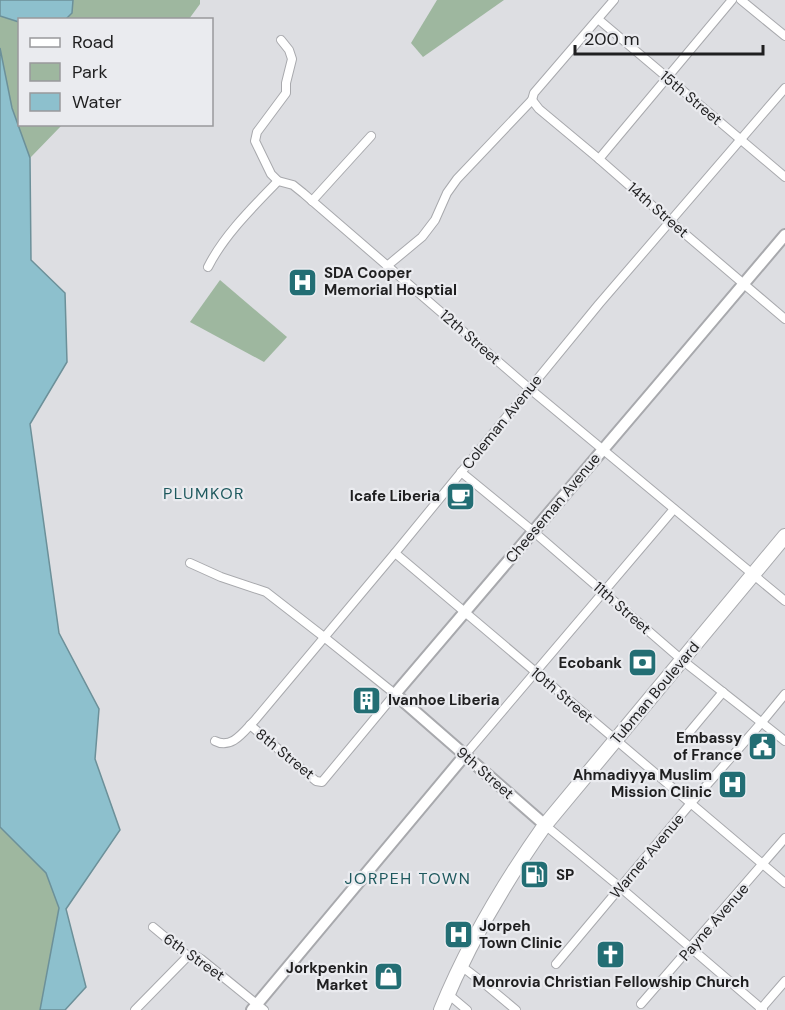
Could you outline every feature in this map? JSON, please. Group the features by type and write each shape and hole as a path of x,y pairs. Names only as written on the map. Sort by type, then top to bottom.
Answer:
{"highway":[{"name":"Tubman Boulevard","path":"441,1010 460,965 494,904 520,860 545,825 785,536"}],"street":[{"path":"387,266 422,237 435,220 447,193 457,179 532,100 534,93 614,0"},
{"path":"599,159 732,0"},
{"path":"741,0 785,36"},
{"name":"15th Street","path":"598,18 785,177"},
{"path":"208,267 213,256 245,216 278,181 270,171 255,138 286,93 292,59 289,50 281,40"},
{"name":"Coleman Avenue","path":"215,741 221,744 230,743 250,725 395,553 599,304 785,88"},
{"name":"14th Street","path":"532,100 536,106 670,222 785,319"},
{"path":"312,201 371,136"},
{"name":"12th Street","path":"278,181 292,185 312,201 530,388 785,601"},
{"name":"Cheeseman Avenue","path":"322,782 785,235"},
{"name":"11th Street","path":"461,472 682,660 785,741"},
{"path":"258,1008 465,755 674,509"},
{"name":"10th Street","path":"395,553 785,883"},
{"name":"9th Street","path":"190,563 221,577 266,592 324,637 395,694 762,1009"},
{"path":"687,735 723,692"},
{"name":"Warner Avenue","path":"556,964 785,694"},
{"name":"8th Street","path":"250,725 316,781 322,782"},
{"name":"Payne Avenue","path":"641,1004 785,838"},
{"name":"6th Street","path":"153,927 188,956 201,959 258,1008"},
{"path":"135,1010 188,956"},
{"path":"460,965 516,1010"},
{"path":"762,1009 785,981"},
{"path":"448,994 467,1010"}],"green space":[{"path":"73,0 200,0 200,4 190,18 68,18 72,13"},
{"path":"437,0 504,0 423,57 411,43"},
{"path":"0,16 18,22 18,125 12,108 0,48"},
{"path":"18,126 61,126 30,158"},
{"path":"220,280 287,337 264,362 190,322"},
{"path":"0,827 46,873 59,908 40,1010 0,1010"}],"water":[{"path":"0,0 73,0 72,13 67,18 18,18 18,22 0,16"},
{"path":"0,48 12,108 30,158 31,260 65,293 67,362 30,424 59,633 99,709 95,759 120,830 66,909 86,987 65,1010 40,1010 59,908 46,873 0,827"}],"place":[{"name":"SDA Cooper Memorial Hosptial","path":"303,282"},
{"name":"Icafe Liberia","path":"461,496"},
{"name":"Ecobank","path":"643,663"},
{"name":"Ivanhoe Liberia","path":"367,700"},
{"name":"Embassy of France","path":"763,747"},
{"name":"Ahmadiyya Muslim Mission Clinic","path":"733,784"},
{"name":"SP","path":"535,875"},
{"name":"Jorpeh Town Clinic","path":"458,935"},
{"name":"Monrovia Christian Fellowship Church","path":"611,955"},
{"name":"Jorkpenkin Market","path":"389,977"}],"district":[{"name":"PLUMKOR","path":"204,493"},
{"name":"JORPEH TOWN","path":"408,878"}]}
